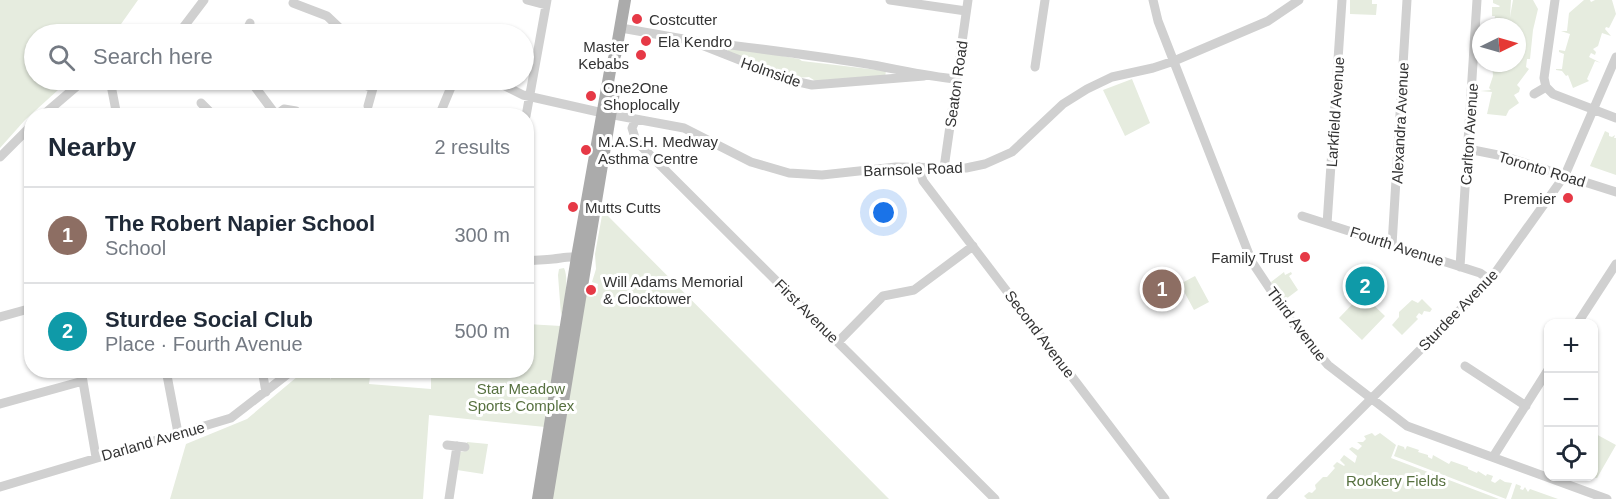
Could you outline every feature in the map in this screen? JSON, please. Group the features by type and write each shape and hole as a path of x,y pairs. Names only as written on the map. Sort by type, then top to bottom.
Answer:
{"main road":[{"path":"538,499 617,72 616,52 625,0"},
{"path":"547,499 581,262"}],"street":[{"path":"186,24 204,0"},
{"path":"527,0 546,3 534,74"},
{"path":"890,0 966,11"},
{"name":"Seaton Road","path":"944,168 968,0"},
{"path":"1035,67 1045,0"},
{"name":"Third Avenue","path":"1153,0 1158,21 1252,262 1294,325 1328,365 1407,426 1607,499"},
{"name":"Barnsole Road","path":"608,118 617,122 636,119 688,129 744,159 766,168 789,173 822,175 888,167 966,168 986,164 1018,147 1063,104 1087,88 1112,77 1174,61 1268,21 1299,0"},
{"name":"Larkfield Avenue","path":"1327,224 1341,0"},
{"name":"Alexandra Avenue","path":"1392,245 1407,0"},
{"name":"Carlton Avenue","path":"1460,267 1477,0"},
{"path":"1555,0 1544,74 1546,87 1552,94 1616,118"},
{"path":"293,3 327,16 335,24"},
{"name":"Holmside","path":"621,28 723,49 893,69 924,76 956,79"},
{"name":"Holmside","path":"723,49 790,80 812,85 924,76"},
{"name":"Sturdee Avenue","path":"1271,499 1490,279 1565,175 1616,57"},
{"path":"892,80 893,69"},
{"path":"1534,94 1546,87"},
{"path":"51,108 72,90"},
{"path":"112,90 115,108"},
{"path":"257,90 271,108"},
{"path":"368,106 373,90"},
{"path":"442,108 450,90"},
{"path":"512,90 608,118"},
{"path":"528,108 531,90"},
{"path":"201,103 206,108"},
{"name":"First Avenue","path":"636,119 632,128 636,141 994,499"},
{"path":"0,157 24,132"},
{"name":"Toronto Road","path":"1468,149 1503,156 1616,192"},
{"name":"Second Avenue","path":"920,167 923,181 1165,499"},
{"name":"Fourth Avenue","path":"1302,216 1480,273 1490,279"},
{"path":"838,342 883,296 914,290 973,246"},
{"path":"534,260 556,259 559,262 581,262"},
{"path":"1580,319 1616,264"},
{"path":"0,317 24,310"},
{"path":"1465,366 1526,406"},
{"path":"1493,457 1546,373"},
{"path":"82,378 96,457"},
{"path":"168,378 178,433"},
{"path":"263,378 266,392"},
{"name":"Darland Avenue","path":"0,487 231,418 283,378"},
{"path":"0,405 83,381"},
{"path":"449,499 457,446"}],"green space":[{"path":"0,0 138,0 121,24 24,24 24,90 58,90 38,108 24,108 24,121 0,148"},
{"path":"1350,0 1372,0 1372,4 1377,4 1376,15 1350,14"},
{"path":"1493,0 1511,0 1510,17 1513,0 1533,0 1538,9 1530,59 1527,59 1526,67 1526,18 1495,18 1492,16 1492,7 1500,6 1493,3"},
{"path":"1584,0 1591,2 1612,0 1616,14 1609,28 1605,29 1611,36 1602,33 1598,46 1593,49 1596,52 1595,55 1591,53 1589,57 1601,63 1595,61 1587,79 1589,81 1573,88 1568,75 1556,69 1562,69 1564,54 1559,50 1565,51 1570,34 1561,31 1567,31 1569,13"},
{"path":"728,46 802,61 886,71 885,77 817,82 809,77 797,78 728,53"},
{"path":"1526,67 1529,69 1517,85 1520,88 1519,92 1514,95 1519,103 1509,110 1506,116 1487,114 1492,92 1480,91 1491,90 1489,88 1493,72 1526,72"},
{"path":"1132,79 1150,123 1125,136 1103,90"},
{"path":"1605,131 1609,133 1609,136 1615,135 1614,138 1616,138 1616,175 1590,166"},
{"path":"609,201 607,215 889,499 552,499 585,296 596,296 598,284 592,282 596,269 595,254 603,210"},
{"path":"564,268 566,291 561,315 558,275 559,269"},
{"path":"1284,272 1285,275 1291,272 1289,276 1298,290 1282,302 1271,282"},
{"path":"1195,276 1209,302 1194,310 1180,284"},
{"path":"1362,294 1385,316 1362,340 1339,318"},
{"path":"1422,299 1432,309 1430,312 1424,311 1422,315 1419,313 1416,317 1418,319 1402,335 1392,325 1399,317 1399,312 1412,300 1418,303"},
{"name":"Star Meadow Sports Complex","path":"534,324 561,326 545,427 429,415 423,499 170,499 186,444 247,419 296,378 330,378 331,380 331,378 370,378 369,384 431,389 431,378 534,378"},
{"name":"Rookery Fields","path":"1372,433 1375,436 1380,433 1396,445 1391,458 1499,499 1307,499 1304,496 1316,489 1315,485 1323,477 1327,477 1337,462 1345,465 1340,460 1344,455 1355,463 1357,456 1349,449 1352,447 1358,450 1362,446 1357,442 1363,442 1366,439 1364,436"},
{"path":"1598,435 1616,445 1598,476"},
{"path":"467,442 488,444 483,474 457,470 460,452 466,451"},
{"path":"1398,445 1404,447 1405,450 1407,446 1419,450 1418,452 1432,459 1433,455 1449,464 1451,461 1477,473 1478,471 1486,476 1487,474 1493,476 1491,481 1495,483 1500,479 1512,483 1506,499 1394,456"},
{"path":"1516,484 1523,490 1525,487 1528,492 1530,489 1558,499 1511,499"}],"place":[{"name":"Costcutter","path":"637,19"},
{"name":"Ela Kendro","path":"646,41"},
{"name":"Master Kebabs","path":"641,55"},
{"name":"One2One Shoplocally","path":"591,96"},
{"name":"M.A.S.H. Medway Asthma Centre","path":"586,150"},
{"name":"Premier","path":"1568,198"},
{"name":"Mutts Cutts","path":"573,207"},
{"name":"Family Trust","path":"1305,257"},
{"name":"Sturdee Social Club","path":"1365,286"},
{"name":"The Robert Napier School","path":"1162,289"},
{"name":"Will Adams Memorial & Clocktower","path":"591,290"}]}
